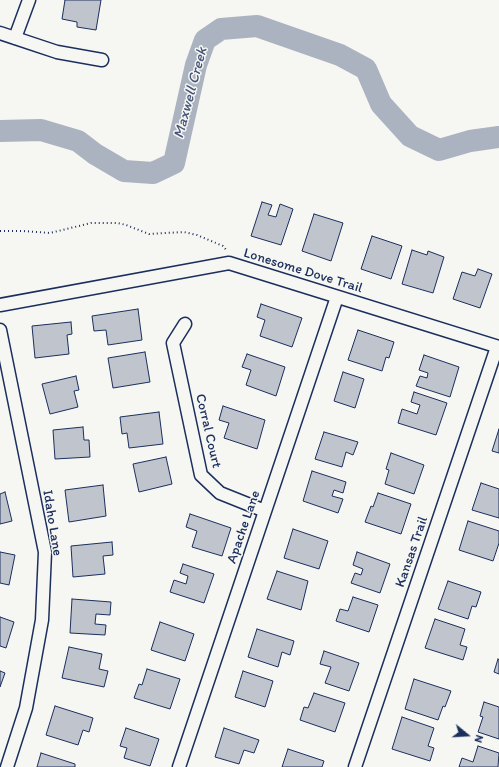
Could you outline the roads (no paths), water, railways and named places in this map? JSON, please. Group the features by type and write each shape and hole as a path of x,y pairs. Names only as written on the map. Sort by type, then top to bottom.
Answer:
{"street":[{"path":"15,38 29,0"},
{"path":"0,33 56,52 102,60"},
{"name":"Lonesome Dove Trail","path":"0,305 229,263 498,347"},
{"name":"Apache Lane","path":"180,767 337,297"},
{"name":"Corral Court","path":"185,324 173,343 201,475 220,493 265,511"},
{"name":"Idaho Lane","path":"0,330 45,552 42,620 26,708 7,767"},
{"name":"Kansas Trail","path":"355,767 498,347"}],"waterway":[{"name":"Maxwell Creek","path":"0,131 41,130 78,141 95,154 124,171 153,173 174,163 196,65 205,40 221,29 257,26 340,55 366,69 381,104 410,136 439,150 470,141 499,137"}]}
